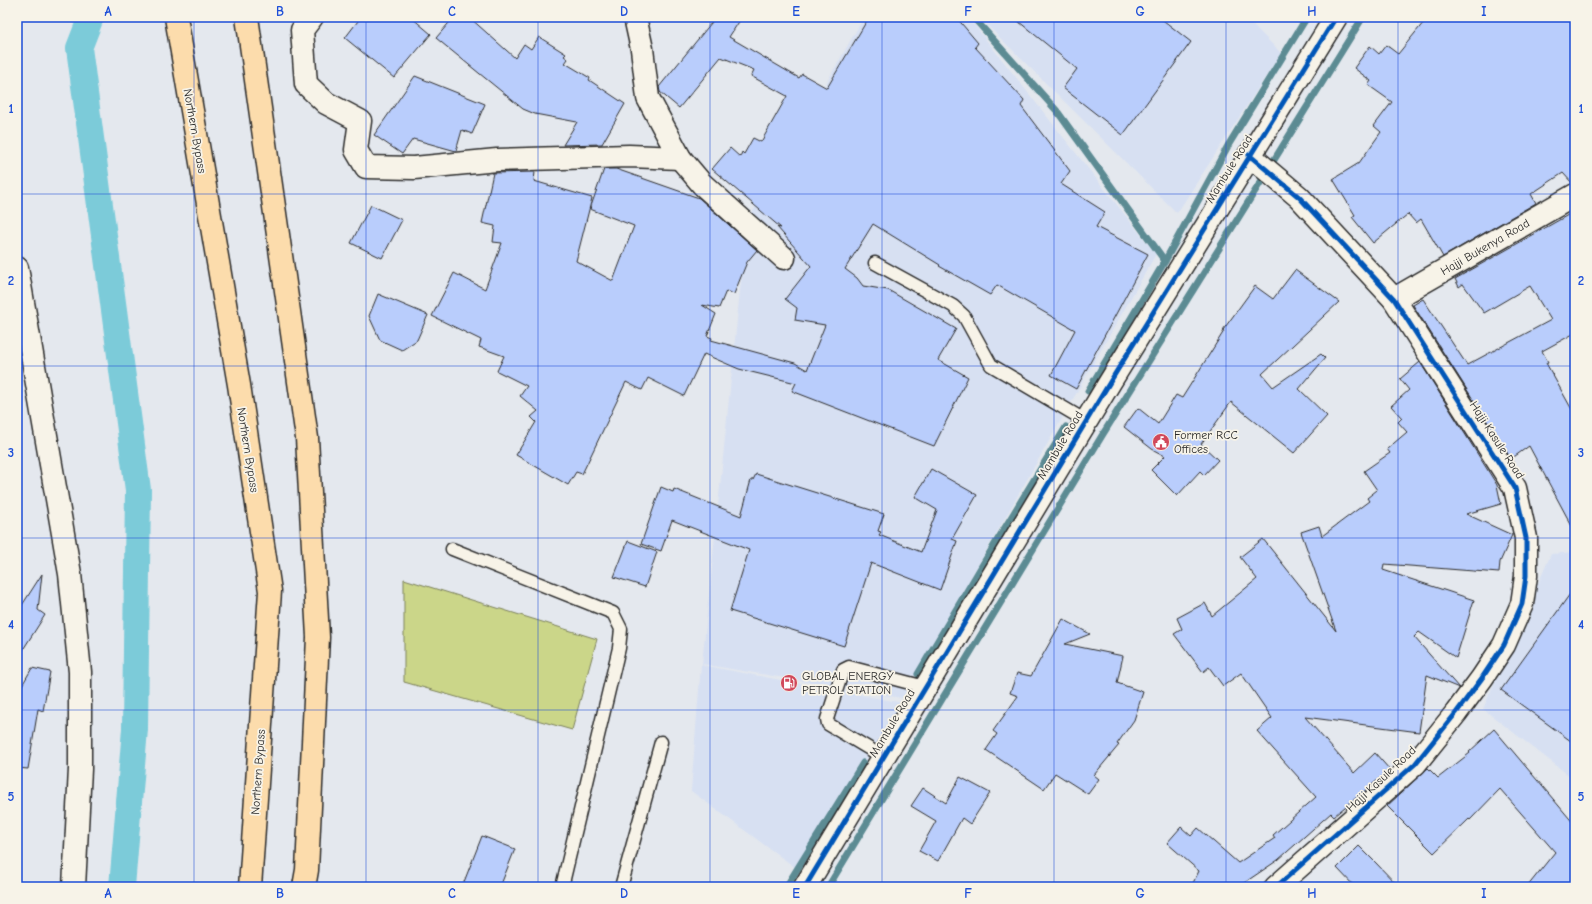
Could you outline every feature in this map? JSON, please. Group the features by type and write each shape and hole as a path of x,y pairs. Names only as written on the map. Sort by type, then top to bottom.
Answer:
{"highway":[{"name":"Northern Bypass","path":"176,17 238,385 270,591 250,887"},
{"path":"247,17 307,438 318,637 307,870 304,887"}],"street":[{"path":"312,17 302,30 306,84 326,103 360,121 356,150 366,167 414,168 497,160 613,156 680,158"},
{"path":"635,17 642,49 648,98 680,158 702,184 784,258"},
{"name":"Mambule Road","path":"805,887 1086,421 1336,17"},
{"name":"Hajji Kasule Road","path":"1250,155 1299,197 1394,299 1515,488 1526,538 1526,576 1522,604 1504,645 1456,714 1414,764 1276,887"},
{"name":"Hajji Bukenya Road","path":"1394,299 1575,195"},
{"path":"17,268 70,574 80,672 80,769 74,887"}],"lane":[{"path":"875,263 952,306 964,316 990,365 1086,421"},
{"path":"452,549 613,613 620,629 619,648 562,887"},
{"path":"883,757 828,724 827,719 844,670 849,666 925,687"},
{"path":"621,887 661,742"}],"shaded area":[{"path":"864,17 968,17 1156,254 902,698 702,664 747,222"},
{"path":"979,17 1245,17 1281,53 1177,213"},
{"path":"1575,552 1575,780 1483,709 1551,554"},
{"path":"701,665 903,703 796,868 691,791"}],"green space":[{"path":"404,579 597,639 572,730 404,682"}],"building":[{"path":"361,17 411,17 431,34 394,78 345,38"},
{"path":"454,17 469,17 515,58 524,44 531,49 539,37 566,54 564,56 568,59 565,63 590,78 589,80 625,104 602,144 563,145 577,122 535,114 523,109 436,38"},
{"path":"716,17 742,17 729,37 799,78 802,74 827,88 869,17 956,17 978,43 975,47 1024,100 1021,106 1070,171 1061,184 1105,212 1096,227 1148,254 1076,389 1051,375 1075,330 997,285 990,295 939,266 940,265 873,224 845,269 857,278 863,286 888,290 956,329 938,360 968,377 934,446 792,391 796,383 739,369 704,354 684,396 648,378 642,390 626,382 582,474 576,472 568,485 516,455 536,422 531,417 538,411 520,396 527,386 497,371 504,356 479,347 481,340 432,316 454,273 485,289 502,243 493,242 495,226 482,223 493,173 535,172 534,181 592,198 576,261 613,281 634,226 590,209 604,169 616,169 699,198 757,250 747,262 734,294 726,291 719,308 702,305 716,314 707,336 712,338 711,340 795,363 807,370 825,325 795,320 797,308 785,299 811,266 777,227 781,228 712,169 730,148 740,157 742,152 744,154 753,138 761,142 787,96 751,76 754,70 721,57 679,108 660,92 659,87"},
{"path":"1013,17 1159,17 1191,42 1123,135 1063,88 1077,69"},
{"path":"1428,17 1575,17 1575,183 1572,183 1563,173 1531,194 1536,203 1443,257 1421,219 1416,223 1408,214 1373,243 1352,217 1355,215 1333,179 1359,163 1381,132 1374,126 1392,102 1368,85 1371,81 1354,68 1370,46 1379,54 1386,45 1398,54"},
{"path":"415,76 485,104 472,134 462,130 456,151 413,139 402,154 374,135"},
{"path":"371,205 402,220 382,258 351,243"},
{"path":"1575,211 1575,333 1542,351 1548,362 1546,363 1575,415 1575,532 1529,446 1511,459 1413,305 1423,299 1467,365 1551,320 1530,286 1484,313 1463,284 1459,287 1455,279"},
{"path":"1295,270 1339,302 1262,374 1273,387 1321,354 1325,358 1299,389 1327,416 1294,453 1231,402 1201,444 1218,460 1204,475 1200,471 1177,496 1151,470 1165,456 1152,449 1124,427 1138,408 1158,424 1176,395 1182,398 1224,331 1223,330 1255,286 1273,299"},
{"path":"378,294 428,315 417,340 402,350 380,340 369,316"},
{"path":"1420,362 1497,485 1501,504 1466,514 1512,535 1500,562 1499,573 1384,564 1383,570 1474,600 1456,658 1419,632 1414,637 1459,688 1427,675 1419,732 1305,717 1354,773 1375,753 1390,770 1334,816 1331,813 1278,860 1238,887 1191,887 1199,871 1167,843 1181,827 1191,836 1198,828 1238,863 1275,838 1273,835 1316,797 1257,731 1272,718 1241,673 1223,686 1209,667 1203,672 1174,634 1182,629 1177,618 1205,603 1212,616 1257,579 1240,557 1263,539 1336,631 1301,532 1319,526 1322,536 1369,501 1367,498 1377,490 1364,471 1390,453 1387,449 1407,432 1398,422 1402,418 1391,406 1409,390 1400,379"},
{"path":"931,469 977,495 952,539 957,541 940,590 871,563 844,646 730,611 749,550 672,520 661,551 641,544 661,487 673,492 674,489 741,516 751,480 753,480 756,474 884,514 878,531 881,532 879,535 921,552 937,510 915,497"},
{"path":"628,541 657,552 645,587 614,577"},
{"path":"42,574 38,610 45,615 17,659 17,613"},
{"path":"1575,587 1575,744 1501,690"},
{"path":"1063,619 1090,634 1065,644 1123,656 1117,683 1143,692 1134,720 1117,744 1119,745 1094,775 1099,779 1088,794 1055,773 1044,789 986,750 997,734 993,731 1018,696 1010,693 1017,673 1031,676"},
{"path":"32,668 50,672 43,711 38,709 28,769 17,768 17,694"},
{"path":"1494,729 1575,825 1575,887 1527,887 1555,852 1500,789 1470,820 1469,819 1434,853 1387,806 1428,768 1438,778 1470,753 1469,752"},
{"path":"960,777 990,793 970,824 962,818 938,861 919,851 936,821 911,806 923,788 946,803"},
{"path":"482,836 515,849 500,887 462,887"},
{"path":"1359,846 1399,887 1355,887 1337,868"}],"waterway":[{"path":"91,17 79,48 138,490 135,729 122,887"},
{"path":"973,17 1057,111 1165,261 1088,391"},
{"path":"1165,261 1229,144 1307,17"},
{"path":"1274,160 1363,17"},
{"path":"828,887 1103,434 1262,180"},
{"path":"918,674 1066,427"},
{"path":"786,887 863,763"}],"cycle path":[{"path":"805,887 1110,382 1336,17"},
{"path":"1249,155 1299,197 1394,299 1515,488 1526,538 1526,576 1522,604 1504,645 1482,678 1415,764 1276,887"}],"place":[{"name":"Former RCC Offices","path":"1161,442"},
{"name":"GLOBAL ENERGY PETROL STATION","path":"789,683"}]}
